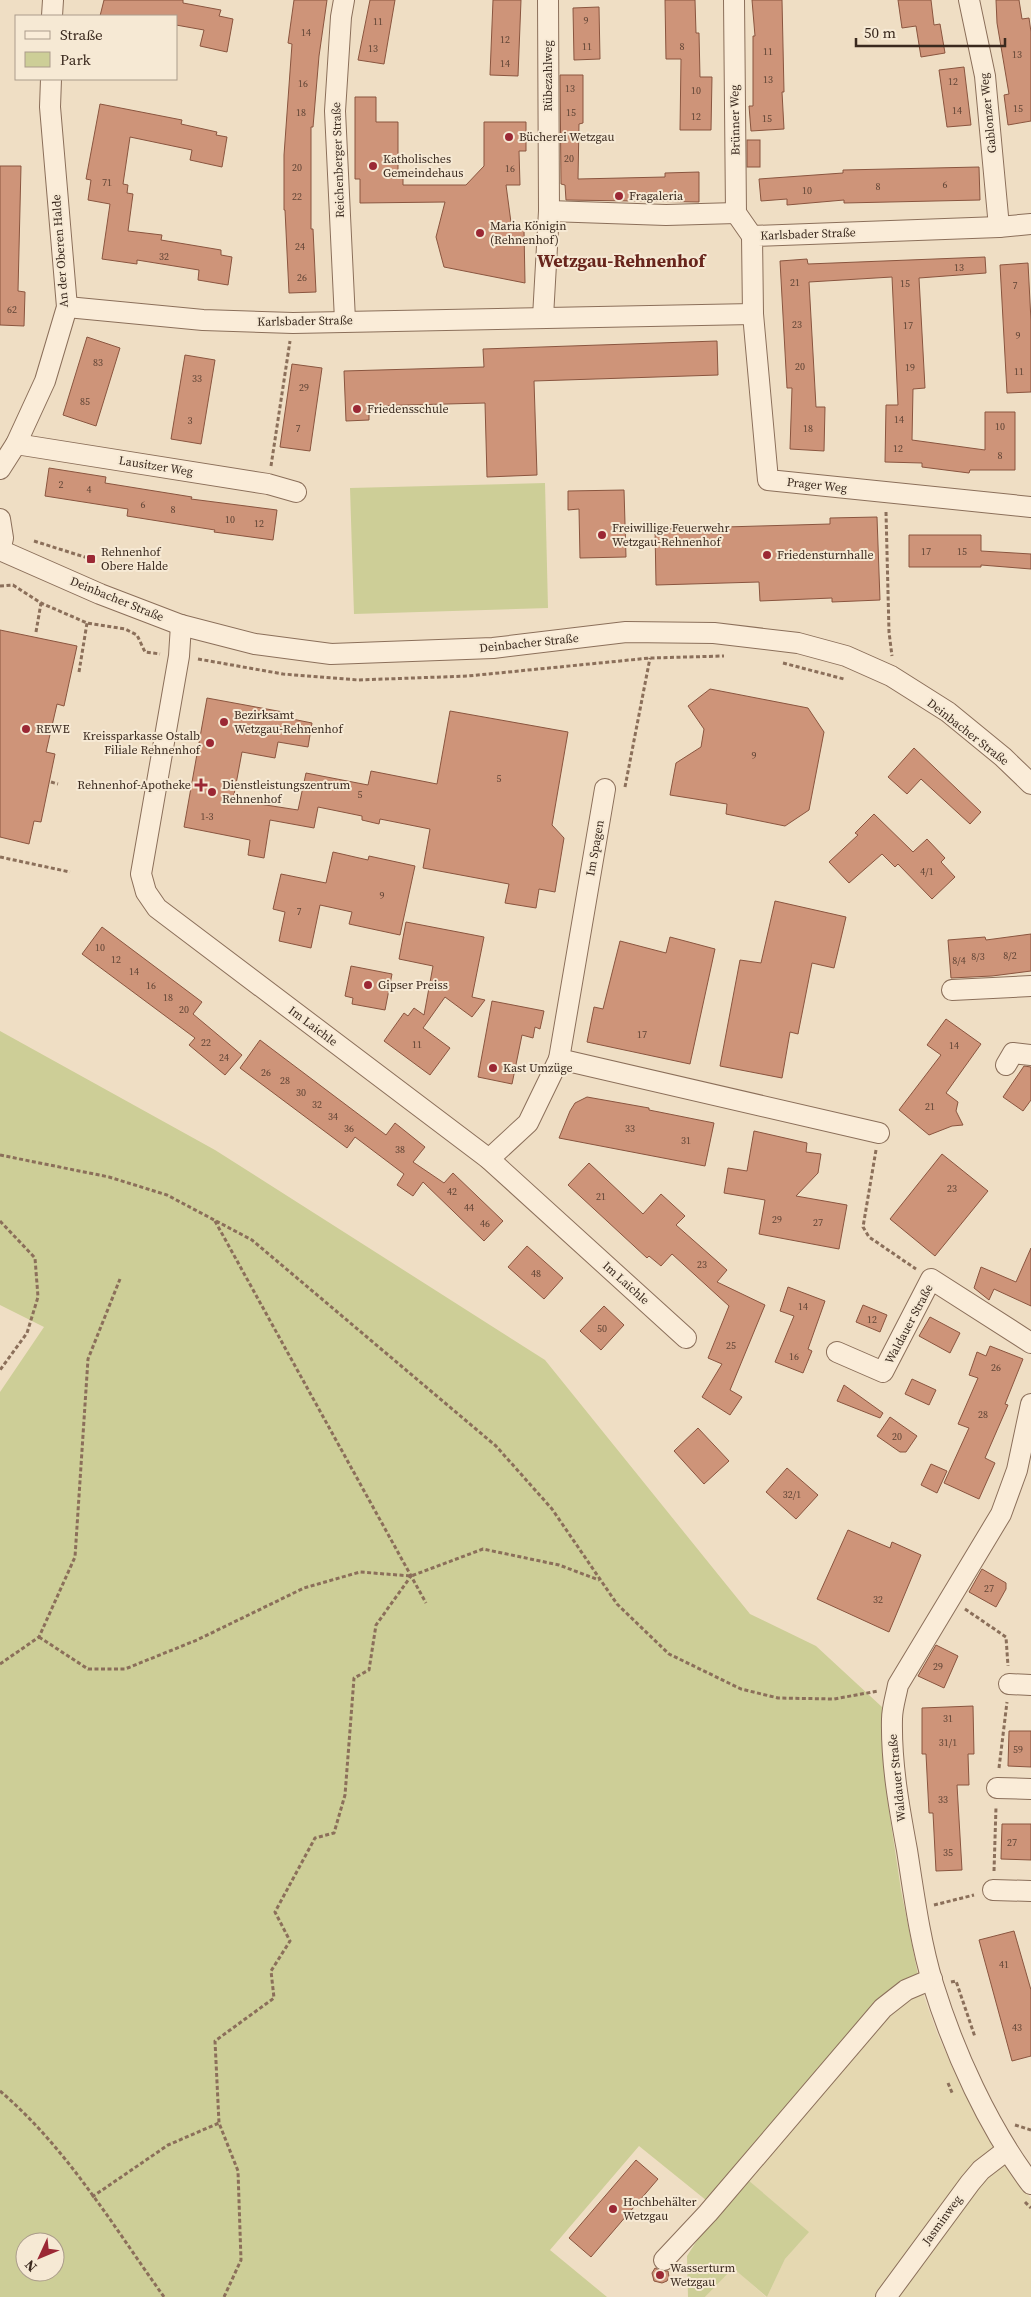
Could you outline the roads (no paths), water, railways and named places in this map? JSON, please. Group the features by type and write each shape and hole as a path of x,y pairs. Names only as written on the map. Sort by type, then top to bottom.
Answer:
{"street":[{"path":"52,15 53,0"},
{"name":"Reichenberger Straße","path":"344,0 341,17 335,111 345,320"},
{"name":"Rübezahlweg","path":"548,0 549,212"},
{"name":"Brünner Weg","path":"734,0 736,213"},
{"name":"Gablonzer Weg","path":"969,0 985,76 1000,227"},
{"name":"An der Oberen Halde","path":"0,469 16,444 46,381 67,307 50,107 51,80"},
{"path":"544,317 549,212 666,215 736,213 752,236"},
{"name":"Karlsbader Straße","path":"67,307 203,320 293,323 345,320 753,314 752,236 1000,227 1031,224"},
{"name":"Prager Weg","path":"753,314 768,480 1031,507"},
{"name":"Lausitzer Weg","path":"16,444 268,484 296,492"},
{"path":"0,519 3,538 0,550"},
{"name":"Deinbacher Straße","path":"0,550 100,594 181,625 255,644 332,654 493,648 626,632 714,632 798,643 846,656 884,673 948,712 1003,757 1031,784"},
{"name":"Im Laichle","path":"181,625 179,656 141,874 146,892 157,908 489,1159 686,1338"},
{"name":"Im Spagen","path":"489,1159 528,1123 559,1059 605,789"},
{"path":"952,990 1031,986"},
{"path":"1006,1065 1013,1053 1031,1055"},
{"path":"559,1059 879,1133"},
{"name":"Waldauer Straße","path":"837,1352 883,1372 931,1279 1031,1343"},
{"name":"Waldauer Straße","path":"1031,1404 1017,1470 1001,1514 898,1685 892,1717 897,1796 917,1910 932,1980 956,2046 985,2111 1018,2158 1031,2184"},
{"path":"1009,1684 1031,1685"},
{"path":"997,1788 1031,1789"},
{"path":"993,1890 1031,1891"},
{"path":"664,2260 708,2213 883,2008 906,1990 932,1980"},
{"name":"Jasminweg","path":"886,2297 980,2170 1018,2158"}],"place":[{"name":"Bücherei Wetzgau","path":"509,137"},
{"name":"Katholisches Gemeindehaus","path":"373,166"},
{"name":"Fragaleria","path":"619,196"},
{"name":"Maria Königin (Rehnenhof)","path":"480,233"},
{"name":"Friedensschule","path":"357,409"},
{"name":"Freiwillige Feuerwehr Wetzgau-Rehnenhof","path":"602,535"},
{"name":"Friedensturnhalle","path":"767,555"},
{"name":"Rehnenhof Obere Halde","path":"91,559"},
{"name":"Bezirksamt Wetzgau-Rehnenhof","path":"224,722"},
{"name":"REWE","path":"26,729"},
{"name":"Kreissparkasse Ostalb Filiale Rehnenhof","path":"210,743"},
{"name":"Rehnenhof-Apotheke","path":"201,785"},
{"name":"Dienstleistungszentrum Rehnenhof","path":"212,792"},
{"name":"Gipser Preiss","path":"368,985"},
{"name":"Kast Umzüge","path":"493,1068"},
{"name":"Hochbehälter Wetzgau","path":"613,2209"},
{"name":"Wasserturm Wetzgau","path":"660,2275"}],"district":[{"name":"Wetzgau-Rehnenhof","path":"621,261"}]}
